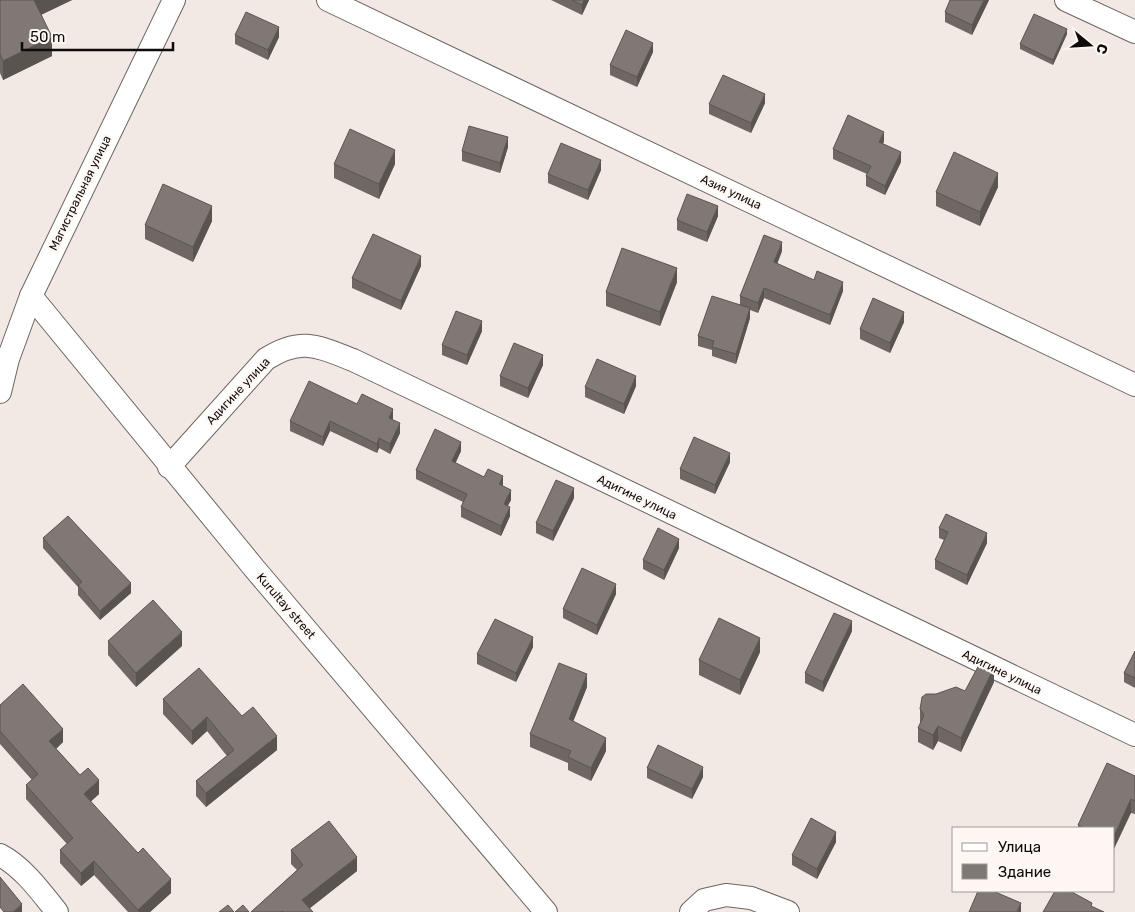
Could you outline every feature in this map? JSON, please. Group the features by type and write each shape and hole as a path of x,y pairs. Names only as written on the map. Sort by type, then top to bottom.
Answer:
{"street":[{"name":"Магистральная улица","path":"0,392 8,359 30,296 174,0"},
{"name":"Азия улица","path":"328,0 1135,385"},
{"path":"1066,0 1135,32"},
{"name":"Kurultay street","path":"30,296 169,466 546,912"},
{"name":"Адигине улица","path":"169,466 266,359 282,349 300,345 324,349 353,360 1135,735"},
{"path":"0,854 26,876 57,912"},
{"path":"691,912 704,900 726,895 751,898 788,912"}],"building":[{"path":"0,0 34,0 52,37 3,61 0,54"},
{"path":"572,0 584,0 582,5"},
{"path":"950,0 984,0 972,25 945,12"},
{"path":"246,12 279,27 268,50 235,35"},
{"path":"1034,14 1067,29 1053,60 1020,44"},
{"path":"626,30 653,43 637,77 610,65"},
{"path":"723,75 765,94 751,123 709,104"},
{"path":"848,115 884,132 879,142 901,152 885,186 866,176 871,166 833,149"},
{"path":"469,126 508,137 500,163 462,151"},
{"path":"350,129 395,150 379,184 334,164"},
{"path":"561,143 601,160 588,190 548,174"},
{"path":"954,152 998,173 980,212 936,192"},
{"path":"163,184 212,206 193,247 145,225"},
{"path":"687,194 718,206 707,232 677,220"},
{"path":"373,234 421,256 401,301 352,278"},
{"path":"764,235 782,242 774,262 814,280 817,271 843,282 830,315 764,288 758,303 740,296"},
{"path":"622,248 677,268 660,312 606,292"},
{"path":"712,296 750,308 736,354 712,347 714,341 698,336"},
{"path":"873,298 904,312 890,343 860,329"},
{"path":"456,311 482,321 467,355 442,345"},
{"path":"514,343 543,355 528,388 500,376"},
{"path":"597,359 636,376 624,404 585,387"},
{"path":"309,381 357,404 362,394 393,409 389,418 400,423 390,444 379,438 377,444 330,421 323,437 290,421"},
{"path":"435,429 461,442 452,461 484,477 488,469 503,476 499,484 511,490 504,504 510,507 501,526 461,507 467,494 416,470"},
{"path":"694,437 730,453 715,485 680,469"},
{"path":"556,480 574,488 553,531 536,523"},
{"path":"946,514 987,533 967,575 935,560 948,532 939,528"},
{"path":"68,516 131,583 100,611 78,585 82,582 43,538"},
{"path":"658,528 679,539 664,570 643,560"},
{"path":"582,568 616,584 597,625 563,609"},
{"path":"153,600 182,632 136,673 108,641"},
{"path":"834,613 852,621 823,682 805,673"},
{"path":"719,618 760,638 740,680 699,660"},
{"path":"495,619 533,637 516,673 477,654"},
{"path":"1135,651 1135,678 1124,673"},
{"path":"981,661 994,667 961,738 938,726 933,735 918,728 924,715 920,709 922,697 926,694 936,694 956,687 965,691"},
{"path":"559,663 587,674 569,719 606,738 591,768 568,757 571,751 530,734"},
{"path":"199,668 242,716 253,707 277,736 206,793 196,781 234,750 207,717 192,731 163,699"},
{"path":"23,684 63,729 49,741 80,775 88,768 99,780 84,794 138,853 143,848 171,879 138,910 94,861 81,873 60,850 73,838 26,785 38,774 0,731 0,705"},
{"path":"658,745 703,767 692,789 647,768"},
{"path":"1107,763 1135,776 1135,801 1131,799 1115,834 1115,827 1083,827 1078,825"},
{"path":"811,818 836,832 817,869 792,855"},
{"path":"329,821 357,857 302,900 313,912 251,912 303,865 291,850"},
{"path":"0,877 22,904 13,912 4,912 0,907"},
{"path":"978,892 995,892 1021,903 1017,912 969,912"},
{"path":"1054,892 1072,892 1092,903 1091,906 1104,912 1043,912"},
{"path":"228,905 234,912 219,912"},
{"path":"243,905 249,912 235,912"}]}
